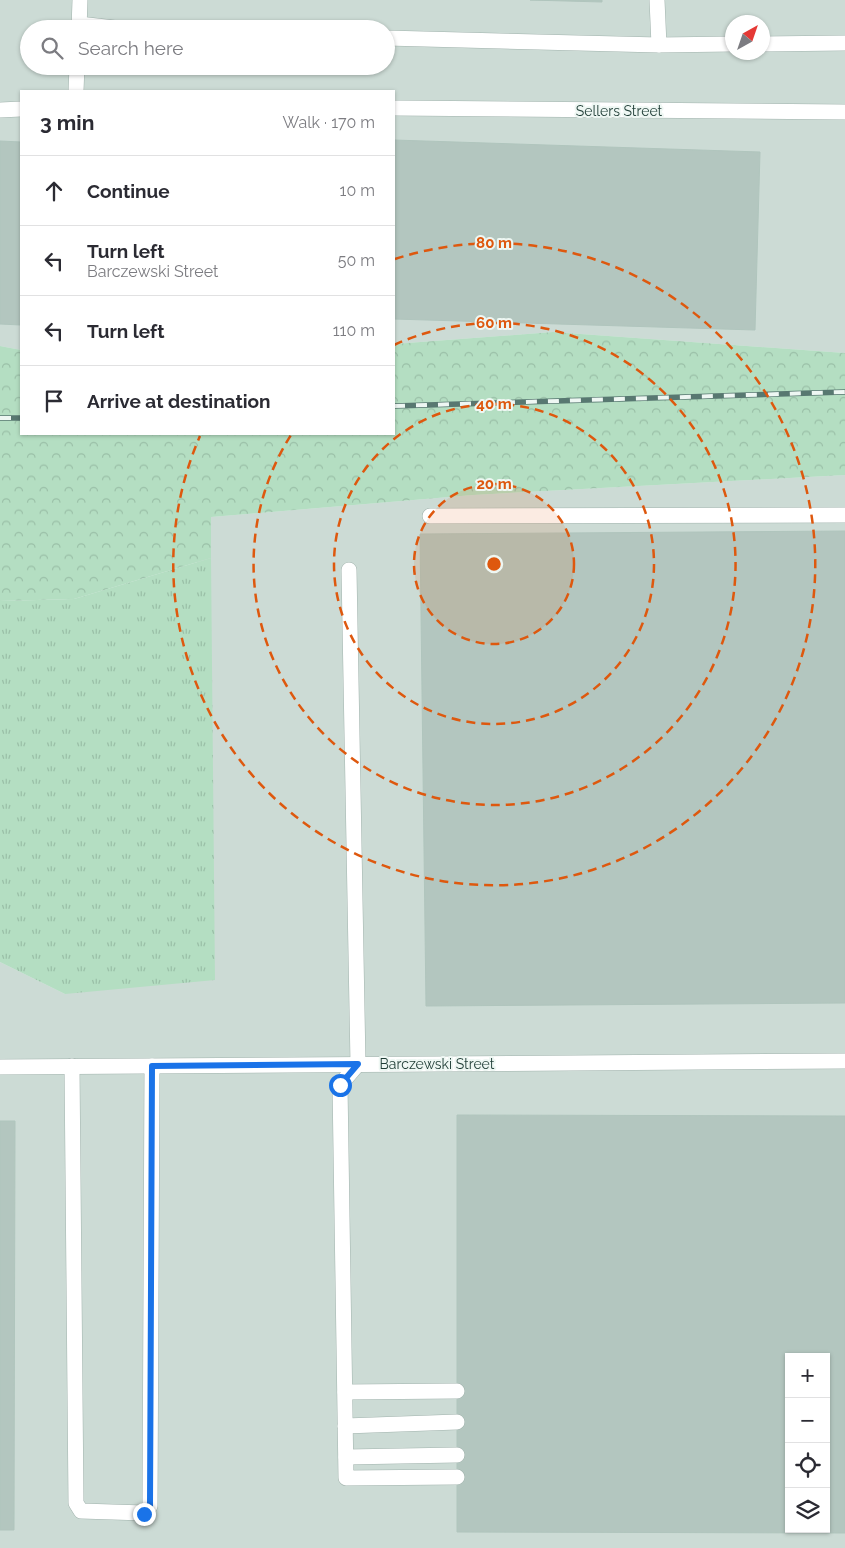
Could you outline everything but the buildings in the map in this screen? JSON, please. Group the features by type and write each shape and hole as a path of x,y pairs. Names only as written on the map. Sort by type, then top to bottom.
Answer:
{"street":[{"path":"79,20 80,0"},
{"path":"657,0 659,44"},
{"path":"395,38 725,44"},
{"path":"770,44 845,43"},
{"path":"76,90 77,75"},
{"name":"Sellers Street","path":"395,108 845,112"},
{"path":"0,110 20,109"},
{"path":"430,516 845,515"},
{"path":"349,570 358,1064 340,1085 346,1478 457,1477"},
{"name":"Barczewski Street","path":"0,1067 845,1061"},
{"path":"72,1066 76,1503 81,1511 144,1514 150,1506 152,1066"},
{"path":"345,1392 457,1391"},
{"path":"345,1426 457,1422"},
{"path":"346,1456 457,1455"}],"shaded area":[{"path":"0,0 845,0 845,353 553,332 395,344 395,90 20,90 20,350 0,346"},
{"path":"845,475 845,1548 0,1548 0,962 65,994 211,517 473,495"}],"green space":[{"path":"553,332 845,353 845,475 473,495 211,517 211,558 74,599 0,601 0,346 20,350 20,435 395,435 395,344"},
{"path":"211,558 215,980 65,994 0,962 0,601 74,599"}],"railway":[{"path":"395,406 845,392"},
{"path":"0,418 20,418"}],"route":[{"path":"144,1514 150,1506 152,1066 358,1064 340,1085"}]}
